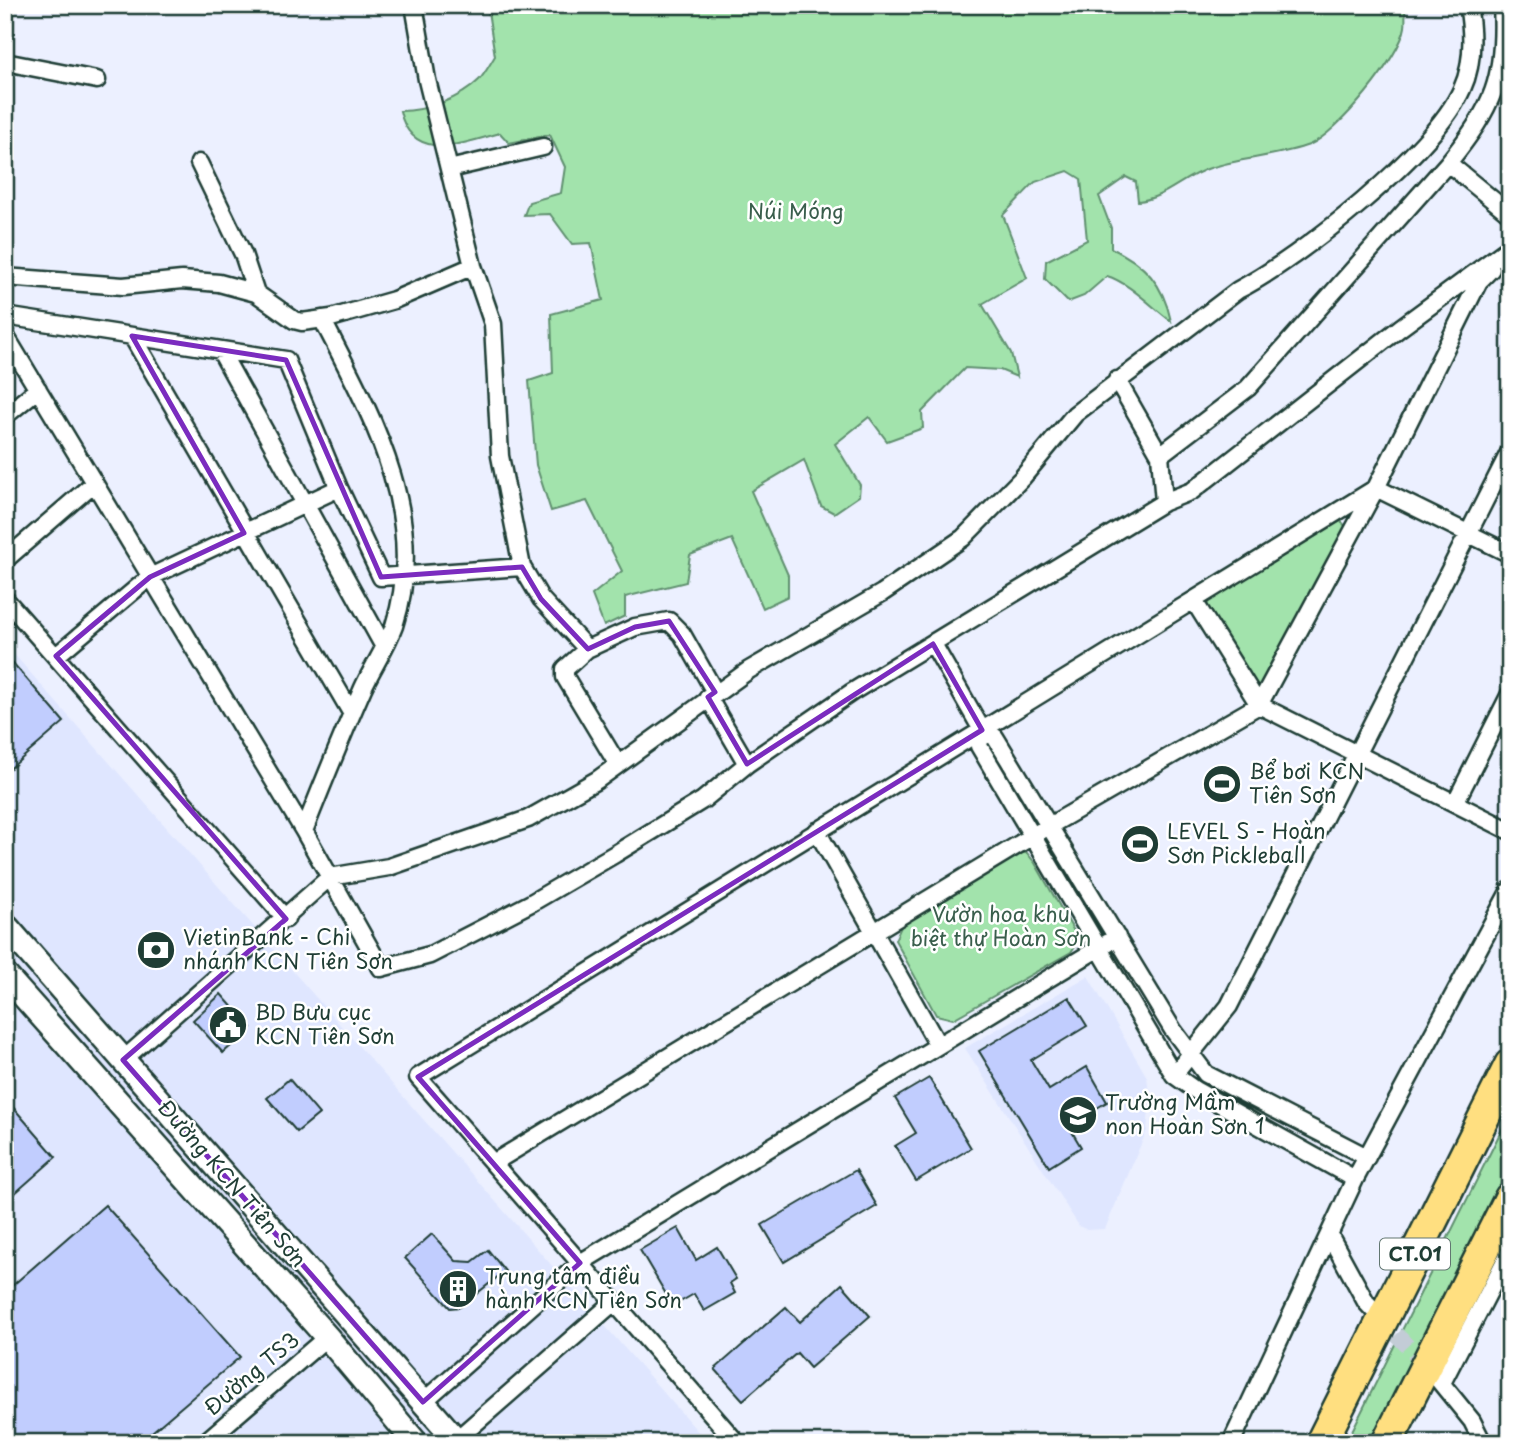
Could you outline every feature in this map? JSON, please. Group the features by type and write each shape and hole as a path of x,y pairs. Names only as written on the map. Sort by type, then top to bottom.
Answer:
{"highway":[{"name":"CT.01","path":"1321,1443 1510,1065"},
{"name":"CT.01","path":"1387,1443 1510,1198"}],"main road":[{"name":"Đường KCN Tiên Sơn","path":"5,925 458,1441"},
{"name":"Đường KCN Tiên Sơn","path":"5,975 327,1338 416,1443"},
{"path":"327,1338 350,1318"}],"street":[{"path":"414,5 427,80 473,266 493,324 499,456 522,567 541,599 587,649"},
{"path":"123,1060 286,919 330,877 389,867 528,818 618,765 711,694 882,593 963,538 1022,478 1075,414 1238,290 1265,276 1319,237 1435,130 1462,90 1470,61 1472,25 1468,5"},
{"path":"1160,455 1248,388 1448,163 1481,121 1499,75 1502,5"},
{"path":"5,62 97,80"},
{"path":"449,169 543,147"},
{"path":"199,163 243,254 256,293"},
{"path":"1448,163 1510,214"},
{"path":"493,1163 1032,836 1259,705 1376,488 1479,281 1510,250"},
{"path":"5,335 304,831 380,968 430,956 531,903 615,854 703,800 747,764 852,692 1164,502 1192,491 1400,328 1510,250"},
{"path":"5,277 123,286 195,281 219,283 256,293 294,320 322,318 394,299 473,266"},
{"path":"5,316 286,360 339,488 381,577 522,567"},
{"path":"304,831 352,714 394,626 403,575 404,537 389,459 322,318"},
{"path":"132,336 244,533 352,714"},
{"path":"219,350 384,647"},
{"path":"1117,380 1160,455 1164,502"},
{"path":"5,416 38,389"},
{"path":"1174,1075 1192,1056 1229,1006 1510,451"},
{"path":"5,560 94,484"},
{"path":"56,656 150,577 339,488"},
{"path":"1376,488 1510,554"},
{"path":"737,1443 418,1077 1376,488"},
{"path":"5,599 286,919"},
{"path":"1194,601 1259,705 1510,831"},
{"path":"618,765 565,677 565,669 587,649 635,627 668,621 682,634 747,764"},
{"path":"933,645 982,730 995,737 1173,1030 1206,1074 1367,1157"},
{"path":"1455,803 1510,694"},
{"path":"982,730 979,746 1174,1075 1355,1179"},
{"path":"817,831 938,1045"},
{"path":"1231,1443 1331,1236 1355,1179 1510,890"},
{"path":"423,1402 580,1263 1117,937"},
{"path":"1331,1236 1366,1302 1380,1317"},
{"path":"1483,1443 1472,1421 1438,1378 1510,1252"},
{"path":"458,1441 614,1301"},
{"name":"Đường TS3","path":"204,1443 327,1338"}],"highlighted area":[{"path":"132,336 286,360 381,577 522,567 541,599 588,649 635,627 669,621 715,692 708,697 747,764 933,644 982,730 418,1077 580,1263 423,1402 123,1060 286,919 56,656 150,577 244,533"}],"shaded area":[{"path":"5,644 708,1443 5,1443"},
{"name":"Trường Mầm non Hoàn Sơn 1","path":"1088,976 1147,1077 1150,1100 1147,1130 1105,1229 1087,1230 1079,1226 965,1048"}],"green space":[{"name":"Núi Móng","path":"487,5 534,5 537,10 546,5 1405,5 1405,27 1392,56 1366,93 1335,126 1309,145 1210,168 1147,199 1138,201 1136,182 1126,177 1099,196 1111,228 1111,248 1134,261 1151,276 1163,296 1171,321 1131,289 1107,276 1084,296 1068,302 1045,279 1046,261 1087,240 1081,179 1068,171 1035,182 1003,215 1027,278 982,304 1011,353 1017,377 1000,370 965,368 922,412 923,428 887,441 869,417 835,444 860,485 859,496 834,513 821,506 804,460 751,491 788,575 788,596 763,608 732,539 690,555 686,582 625,597 625,616 604,626 592,595 622,571 587,501 551,511 536,465 529,381 553,373 551,314 603,300 591,243 572,244 550,214 524,215 529,202 561,193 565,167 550,135 509,143 500,133 456,144 427,144 406,128 400,111 442,103 462,93 481,78 495,56"},
{"path":"1341,521 1346,527 1344,537 1265,686 1252,685 1206,608 1209,600"},
{"name":"Vườn hoa khu biệt thự Hoàn Sơn","path":"1016,853 1027,853 1035,863 1079,940 1071,952 953,1019 936,1015 895,940 903,922"},
{"path":"1510,1113 1510,1166 1371,1443 1346,1443"}],"building":[{"path":"5,654 64,722 5,773"},
{"path":"221,994 251,1028 223,1053 193,1020"},
{"path":"1069,997 1087,1026 1031,1060 1049,1090 1087,1067 1107,1102 1068,1125 1081,1147 1049,1167 979,1051"},
{"path":"929,1078 971,1148 916,1181 895,1146 916,1133 895,1098"},
{"path":"289,1079 319,1114 297,1132 267,1098"},
{"path":"5,1098 56,1157 5,1202"},
{"path":"856,1170 877,1206 784,1262 762,1225"},
{"path":"105,1205 240,1357 139,1443 5,1443 5,1292"},
{"path":"678,1228 696,1260 717,1247 736,1279 730,1283 735,1293 704,1311 694,1294 673,1306 640,1250"},
{"name":"Trung tâm điều hành KCN Tiên Sơn","path":"432,1234 456,1261 472,1262 488,1250 505,1271 460,1307 450,1308 405,1258"},
{"path":"842,1284 870,1316 810,1368 797,1353 743,1400 715,1369 786,1307 800,1322"}],"tunnel":[{"path":"1380,1317 1429,1369"}],"place":[{"name":"Bể bơi KCN Tiên Sơn","path":"1222,784"},
{"name":"LEVEL S - Hoàn Sơn Pickleball","path":"1140,844"},
{"name":"VietinBank - Chi nhánh KCN Tiên Sơn","path":"156,950"},
{"name":"BD Bưu cục KCN Tiên Sơn","path":"228,1025"},
{"name":"Trường Mầm non Hoàn Sơn 1","path":"1078,1115"},
{"name":"Trung tâm điều hành KCN Tiên Sơn","path":"458,1289"}]}
